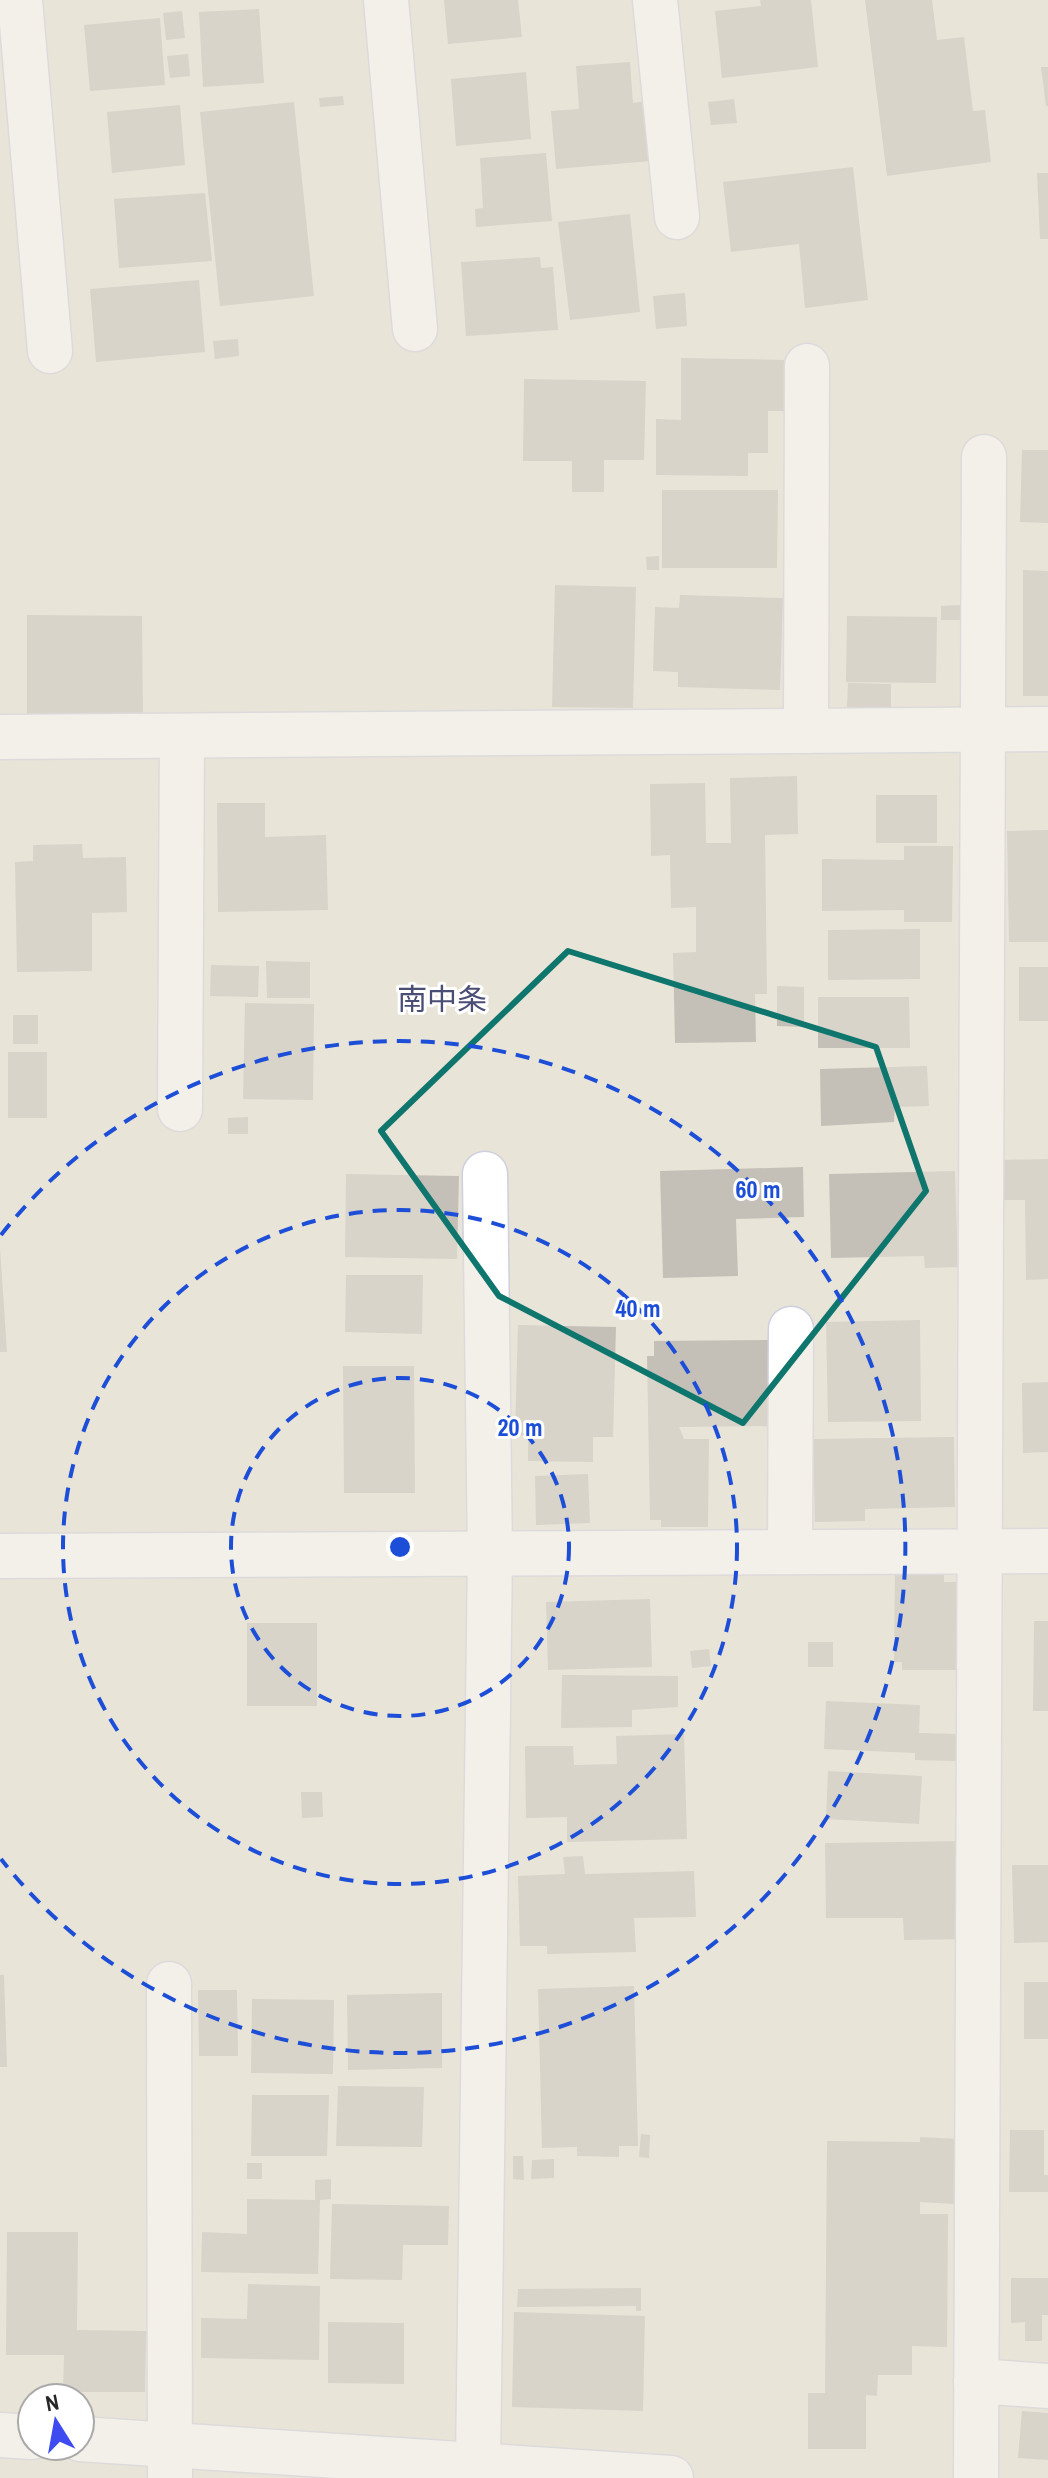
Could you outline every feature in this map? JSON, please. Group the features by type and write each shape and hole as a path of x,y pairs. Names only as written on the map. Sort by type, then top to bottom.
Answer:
{"street":[{"path":"20,0 50,351"},
{"path":"386,0 415,329"},
{"path":"655,0 677,217"},
{"path":"806,731 807,366"},
{"path":"976,2478 984,457"},
{"path":"0,737 1048,729"},
{"path":"180,1109 182,736"},
{"path":"478,2465 490,1554 485,1174"},
{"path":"790,1552 791,1329"},
{"path":"0,1556 1048,1551"},
{"path":"169,1984 171,2461"},
{"path":"976,2381 1048,2386"},
{"path":"96,2443 171,2461 478,2465 671,2478"}],"highlighted area":[{"path":"568,951 876,1047 926,1191 743,1423 499,1296 381,1131"}],"building":[{"path":"444,0 518,0 522,37 448,44"},
{"path":"760,0 811,0 818,67 722,78 715,11 761,6"},
{"path":"865,0 932,0 937,40 964,37 973,111 985,110 991,162 887,176"},
{"path":"259,9 264,83 203,87 199,12"},
{"path":"182,11 185,38 166,40 163,13"},
{"path":"160,18 165,85 90,91 84,25"},
{"path":"188,54 190,76 170,78 167,56"},
{"path":"630,62 633,103 646,101 651,161 556,169 551,111 579,109 576,66"},
{"path":"1041,67 1048,67 1048,106 1046,106"},
{"path":"526,72 531,139 456,146 451,79"},
{"path":"343,96 344,105 320,107 319,98"},
{"path":"734,99 737,123 711,125 708,102"},
{"path":"294,102 314,296 220,306 200,112"},
{"path":"180,105 185,165 112,173 107,112"},
{"path":"546,153 552,221 476,227 475,209 483,208 480,158"},
{"path":"853,167 868,300 805,308 799,244 731,252 723,182"},
{"path":"1037,173 1048,173 1048,239 1040,239"},
{"path":"205,193 212,261 119,268 114,199"},
{"path":"630,214 640,312 570,320 558,222"},
{"path":"540,257 541,268 553,267 558,330 466,336 461,262"},
{"path":"199,280 205,352 96,362 90,289"},
{"path":"685,293 687,326 656,329 653,296"},
{"path":"238,339 239,356 215,359 213,341"},
{"path":"681,358 784,360 784,411 768,411 768,453 748,453 748,476 656,475 656,419 681,420"},
{"path":"524,379 646,381 644,460 604,460 604,492 572,492 572,461 523,461"},
{"path":"1022,450 1048,450 1048,523 1020,522"},
{"path":"662,490 778,490 777,568 662,568"},
{"path":"659,556 659,570 647,570 646,557"},
{"path":"1023,570 1048,571 1048,696 1023,696"},
{"path":"555,585 636,587 633,708 552,707"},
{"path":"680,595 783,598 780,690 678,687 678,672 653,671 655,607 679,608"},
{"path":"961,605 961,620 941,620 941,606"},
{"path":"27,615 142,616 143,717 27,716"},
{"path":"847,616 937,617 936,683 846,682"},
{"path":"848,683 891,684 891,707 847,707"},
{"path":"797,776 798,834 765,835 767,994 755,994 756,1042 675,1043 673,953 696,952 696,907 671,908 670,855 651,856 650,784 705,783 706,843 731,843 730,778"},
{"path":"876,795 937,795 937,843 876,843"},
{"path":"217,803 265,803 265,837 326,835 328,910 218,912"},
{"path":"1048,830 1048,942 1009,942 1007,831"},
{"path":"82,844 83,858 126,857 127,912 92,913 92,971 17,972 15,862 33,861 33,845"},
{"path":"904,846 953,846 952,922 904,922 904,910 822,911 822,859 904,860"},
{"path":"920,929 920,979 828,980 828,930"},
{"path":"266,961 310,962 310,998 267,998"},
{"path":"211,965 259,966 258,997 210,996"},
{"path":"1019,967 1048,967 1048,1021 1019,1021"},
{"path":"777,986 804,987 804,1027 777,1026"},
{"path":"818,997 909,997 910,1048 818,1048"},
{"path":"245,1003 314,1004 313,1100 243,1099"},
{"path":"13,1015 38,1015 38,1044 13,1044"},
{"path":"8,1052 47,1052 47,1118 8,1118"},
{"path":"927,1066 929,1106 895,1107 894,1122 821,1126 820,1069"},
{"path":"248,1117 248,1134 228,1134 228,1118"},
{"path":"1048,1159 1048,1279 1026,1280 1025,1200 999,1200 999,1160"},
{"path":"803,1167 804,1217 736,1219 738,1276 663,1278 660,1171"},
{"path":"955,1171 958,1267 925,1268 924,1256 831,1258 829,1174"},
{"path":"346,1174 459,1176 457,1259 345,1257"},
{"path":"0,1248 7,1352 0,1352"},
{"path":"346,1275 423,1275 422,1334 345,1332"},
{"path":"920,1320 921,1421 828,1422 826,1322"},
{"path":"518,1325 616,1327 613,1437 593,1437 593,1462 528,1461 528,1436 515,1435"},
{"path":"775,1340 775,1426 679,1427 684,1439 709,1439 708,1527 661,1527 661,1520 650,1520 647,1356 654,1356 654,1341"},
{"path":"343,1366 414,1366 415,1493 344,1493"},
{"path":"1048,1382 1048,1452 1023,1453 1022,1383"},
{"path":"954,1437 955,1507 865,1509 865,1521 815,1522 813,1439"},
{"path":"588,1474 590,1523 536,1525 535,1476"},
{"path":"895,1568 944,1569 944,1582 956,1582 956,1670 902,1670 902,1662 894,1662"},
{"path":"650,1599 652,1667 548,1670 546,1602"},
{"path":"1034,1621 1048,1621 1048,1711 1033,1711"},
{"path":"247,1623 317,1623 317,1706 247,1706"},
{"path":"808,1642 833,1642 833,1667 808,1667"},
{"path":"709,1649 711,1666 692,1668 690,1651"},
{"path":"562,1675 678,1676 678,1707 632,1710 632,1727 561,1728"},
{"path":"826,1701 920,1705 919,1733 956,1734 956,1761 915,1760 915,1753 824,1749"},
{"path":"684,1734 687,1839 567,1842 567,1817 526,1818 525,1746 573,1746 574,1765 617,1764 616,1736"},
{"path":"828,1771 922,1776 919,1824 826,1819"},
{"path":"301,1792 322,1792 323,1817 302,1818"},
{"path":"967,1841 967,1939 904,1940 903,1918 826,1918 825,1843"},
{"path":"583,1856 585,1874 694,1871 696,1917 634,1918 636,1952 547,1954 547,1946 520,1946 518,1876 565,1874 563,1857"},
{"path":"1012,1865 1048,1865 1048,1942 1014,1943"},
{"path":"0,1975 4,1975 7,2067 0,2067"},
{"path":"1024,1982 1048,1982 1048,2039 1024,2039"},
{"path":"634,1986 638,2146 619,2146 619,2157 577,2156 577,2147 542,2148 538,1989"},
{"path":"198,1990 237,1990 238,2056 199,2056"},
{"path":"442,1993 442,2068 348,2070 347,1995"},
{"path":"252,1999 334,2000 333,2074 251,2073"},
{"path":"338,2086 424,2087 422,2147 336,2146"},
{"path":"252,2095 329,2095 327,2156 251,2156"},
{"path":"1010,2130 1044,2130 1044,2175 1048,2175 1048,2192 1009,2192"},
{"path":"641,2134 650,2135 649,2158 639,2157"},
{"path":"920,2137 958,2139 955,2204 920,2202 920,2214 948,2214 947,2347 912,2346 912,2375 878,2375 877,2396 866,2395 866,2449 808,2449 808,2393 825,2393 827,2141 920,2142"},
{"path":"513,2156 523,2156 524,2180 513,2179"},
{"path":"554,2159 554,2178 531,2179 532,2160"},
{"path":"247,2163 262,2163 262,2179 247,2179"},
{"path":"331,2179 331,2199 320,2200 318,2274 201,2272 202,2232 247,2234 247,2199 315,2200 315,2180"},
{"path":"332,2204 449,2206 448,2245 403,2245 402,2280 330,2279"},
{"path":"7,2232 78,2232 77,2330 146,2331 145,2392 96,2392 96,2382 63,2382 64,2355 6,2355"},
{"path":"1011,2278 1048,2278 1048,2315 1042,2315 1042,2341 1025,2341 1025,2322 1011,2323"},
{"path":"248,2284 320,2286 319,2360 201,2358 201,2318 247,2319"},
{"path":"641,2288 641,2311 636,2311 636,2306 517,2307 518,2289"},
{"path":"514,2312 645,2316 643,2411 512,2407"},
{"path":"328,2322 404,2323 404,2384 328,2383"},
{"path":"1022,2411 1048,2413 1048,2460 1018,2458"}],"district":[{"name":"南中条","path":"442,999"}]}
